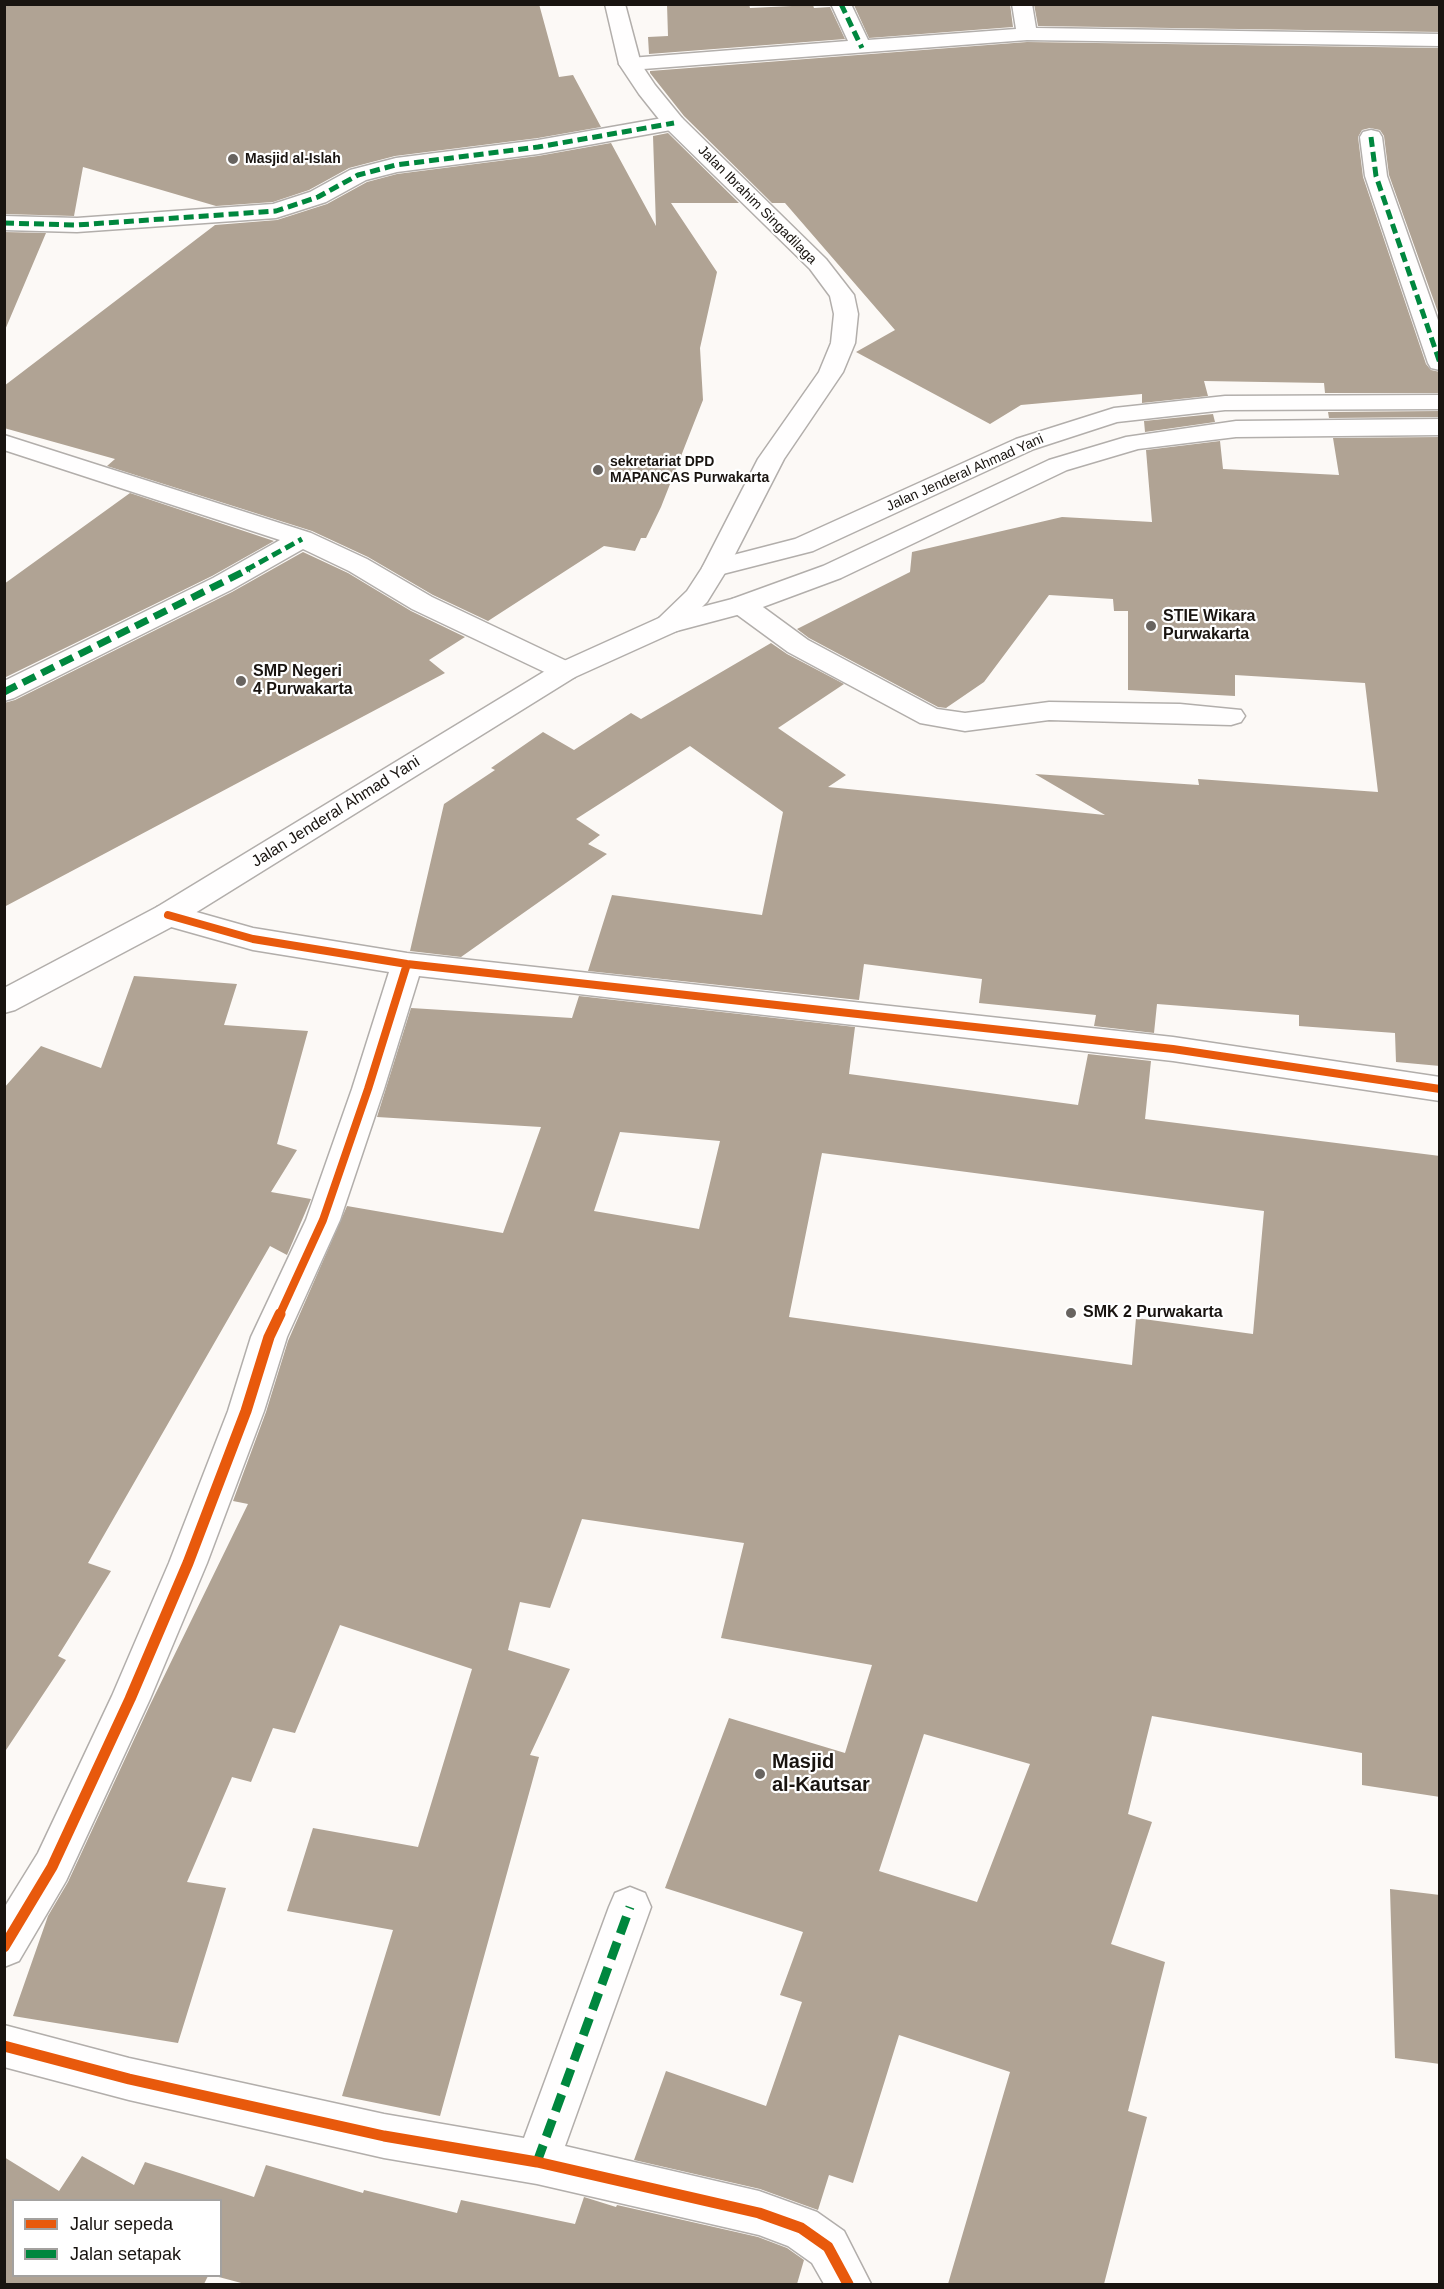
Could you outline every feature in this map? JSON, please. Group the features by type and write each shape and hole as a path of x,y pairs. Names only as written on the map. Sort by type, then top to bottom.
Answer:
{"main road":[{"name":"Jalan Ibrahim Singadilaga","path":"615,4 630,64 674,123 818,264 842,295 846,314 843,343 831,372 771,459 715,568"},
{"path":"842,4 862,48"},
{"path":"1020,34 1022,4"},
{"path":"630,64 862,48 1020,34 1440,40"},
{"path":"4,223 77,225 276,212 318,197 358,175 396,165 538,147 674,123"},
{"path":"1371,136 1376,176 1440,363"},
{"name":"Jalan Jenderal Ahmad Yani","path":"669,624 697,596 715,568 804,545 1025,444 1114,416 1225,403 1440,402"},
{"path":"1330,403 1338,428"},
{"name":"Jalan Jenderal Ahmad Yani","path":"4,1002 168,915 565,671 669,624 742,605 832,572 1058,465 1135,442 1236,429 1440,427"},
{"path":"4,442 302,538 358,565 422,603 565,671"},
{"path":"1025,444 1058,465"},
{"path":"4,692 222,584 302,538"},
{"path":"742,605 798,646 930,717 964,722 1049,711 1231,716"},
{"path":"168,915 253,939 407,964 1173,1049 1440,1089"},
{"path":"4,1947 52,1867 130,1699 188,1563 246,1411 269,1337 323,1220 368,1089 407,964"},
{"path":"537,2162 630,1907"},
{"path":"4,2046 129,2079 384,2136 537,2162 759,2213 801,2228 828,2247 848,2284"}],"building":[{"path":"4,4 539,4 559,77 573,75 601,127 538,138 395,156 349,168 309,190 273,202 216,206 83,167 74,216 4,214"},
{"path":"667,4 749,4 750,8 813,5 814,8 830,7 845,39 649,54 648,37 668,36"},
{"path":"1010,4 1013,27 869,38 854,5"},
{"path":"1034,4 1440,4 1440,32 1038,26"},
{"path":"1027,42 1440,48 1440,318 1389,175 1384,136 1380,130 1370,128 1362,130 1358,137 1363,177 1426,364 1431,370 1440,372 1440,393 1325,393 1324,383 1204,381 1208,396 1142,403 1142,394 1021,405 990,424 856,352 895,330 785,203 772,203 684,116 650,73 650,71"},
{"path":"668,133 739,203 671,203 717,272 700,348 703,400 661,507 646,538 641,538 635,551 604,546 488,621 433,595 368,557 312,531 107,466 115,459 4,428 4,386 215,225 277,220 327,204 367,182 397,174 538,156 611,143 656,226 653,136"},
{"path":"4,232 46,233 5,330 4,330"},
{"path":"1440,411 1440,417 1329,418 1328,412"},
{"path":"1213,414 1215,422 1145,432 1144,421"},
{"path":"1440,437 1440,1066 1396,1062 1395,1033 1299,1026 1299,1015 1157,1004 1154,1033 1094,1026 1096,1015 979,1003 982,979 864,964 859,1000 588,971 612,895 762,915 783,812 690,746 576,819 600,835 588,844 607,854 461,957 410,951 444,804 495,770 491,768 543,732 574,750 631,713 641,719 771,643 844,684 778,728 846,775 828,787 1105,815 1035,774 1199,785 1198,779 1378,792 1365,683 1235,675 1235,696 1128,690 1128,611 1114,611 1113,599 1049,595 984,682 946,708 938,707 809,638 797,629 910,572 912,552 1062,517 1152,522 1146,450 1220,441 1223,469 1339,475 1333,438"},
{"path":"130,493 274,541 212,576 4,678 4,584"},
{"path":"303,552 348,573 411,611 465,637 429,660 445,673 4,907 4,703 15,700 232,592"},
{"path":"134,976 237,984 224,1025 308,1031 277,1144 297,1150 271,1192 311,1199 287,1255 270,1246 88,1563 111,1571 58,1656 66,1660 4,1753 4,1088 41,1046 101,1068"},
{"path":"579,996 855,1027 849,1074 1078,1105 1088,1054 1151,1061 1145,1119 1440,1156 1440,1797 1362,1785 1362,1753 1152,1716 1128,1814 1152,1822 1111,1944 1165,1962 1128,2111 1147,2117 1104,2284 948,2284 1010,2072 899,2035 853,2183 829,2175 818,2210 760,2189 634,2160 666,2071 766,2106 802,2002 780,1995 803,1932 665,1888 729,1718 845,1753 872,1665 721,1638 744,1543 582,1519 550,1608 520,1602 508,1650 570,1669 530,1755 539,1757 440,2116 342,2096 393,1930 287,1911 313,1828 418,1847 472,1669 340,1625 295,1733 273,1728 251,1782 232,1777 187,1882 226,1888 178,2043 13,2016 48,1916 68,1882 150,1705 248,1504 233,1501 266,1412 288,1341 347,1206 503,1233 541,1127 377,1117 411,1008 572,1018","holes":["620,1132 720,1141 699,1229 594,1211","822,1153 1264,1211 1253,1334 1136,1318 1132,1365 789,1317","924,1734 1030,1764 977,1902 879,1871"]},
{"path":"1390,1889 1440,1895 1440,2064 1395,2058"},
{"path":"82,2156 134,2185 145,2162 254,2197 266,2165 363,2193 364,2190 457,2213 461,2200 575,2224 584,2197 616,2207 617,2205 758,2237 787,2248 804,2260 797,2284 245,2284 219,2277 222,2277 222,2199 12,2199 12,2277 208,2277 204,2284 4,2284 4,2157 59,2191"}],"marked path":[{"path":"841,4 862,48"},
{"path":"4,223 77,225 276,211 318,197 358,175 396,165 538,147 674,123"},
{"path":"1371,137 1376,176 1440,363"},
{"path":"4,692 222,584 302,539"},
{"path":"537,2162 630,1907"}],"cycle path":[{"path":"168,915 253,939 407,964 1173,1049 1440,1089"},
{"path":"4,1947 52,1867 130,1699 188,1563 246,1411 269,1337 323,1220 368,1089 407,964"},
{"path":"4,2046 129,2079 384,2136 537,2162 759,2213 801,2228 828,2247 848,2284"}],"place":[{"name":"Masjid al-Islah","path":"233,159"},
{"name":"sekretariat DPD MAPANCAS Purwakarta","path":"598,470"},
{"name":"STIE Wikara Purwakarta","path":"1151,626"},
{"name":"SMP Negeri 4 Purwakarta","path":"241,681"},
{"name":"SMK 2 Purwakarta","path":"1071,1313"},
{"name":"Masjid al-Kautsar","path":"760,1774"}]}
